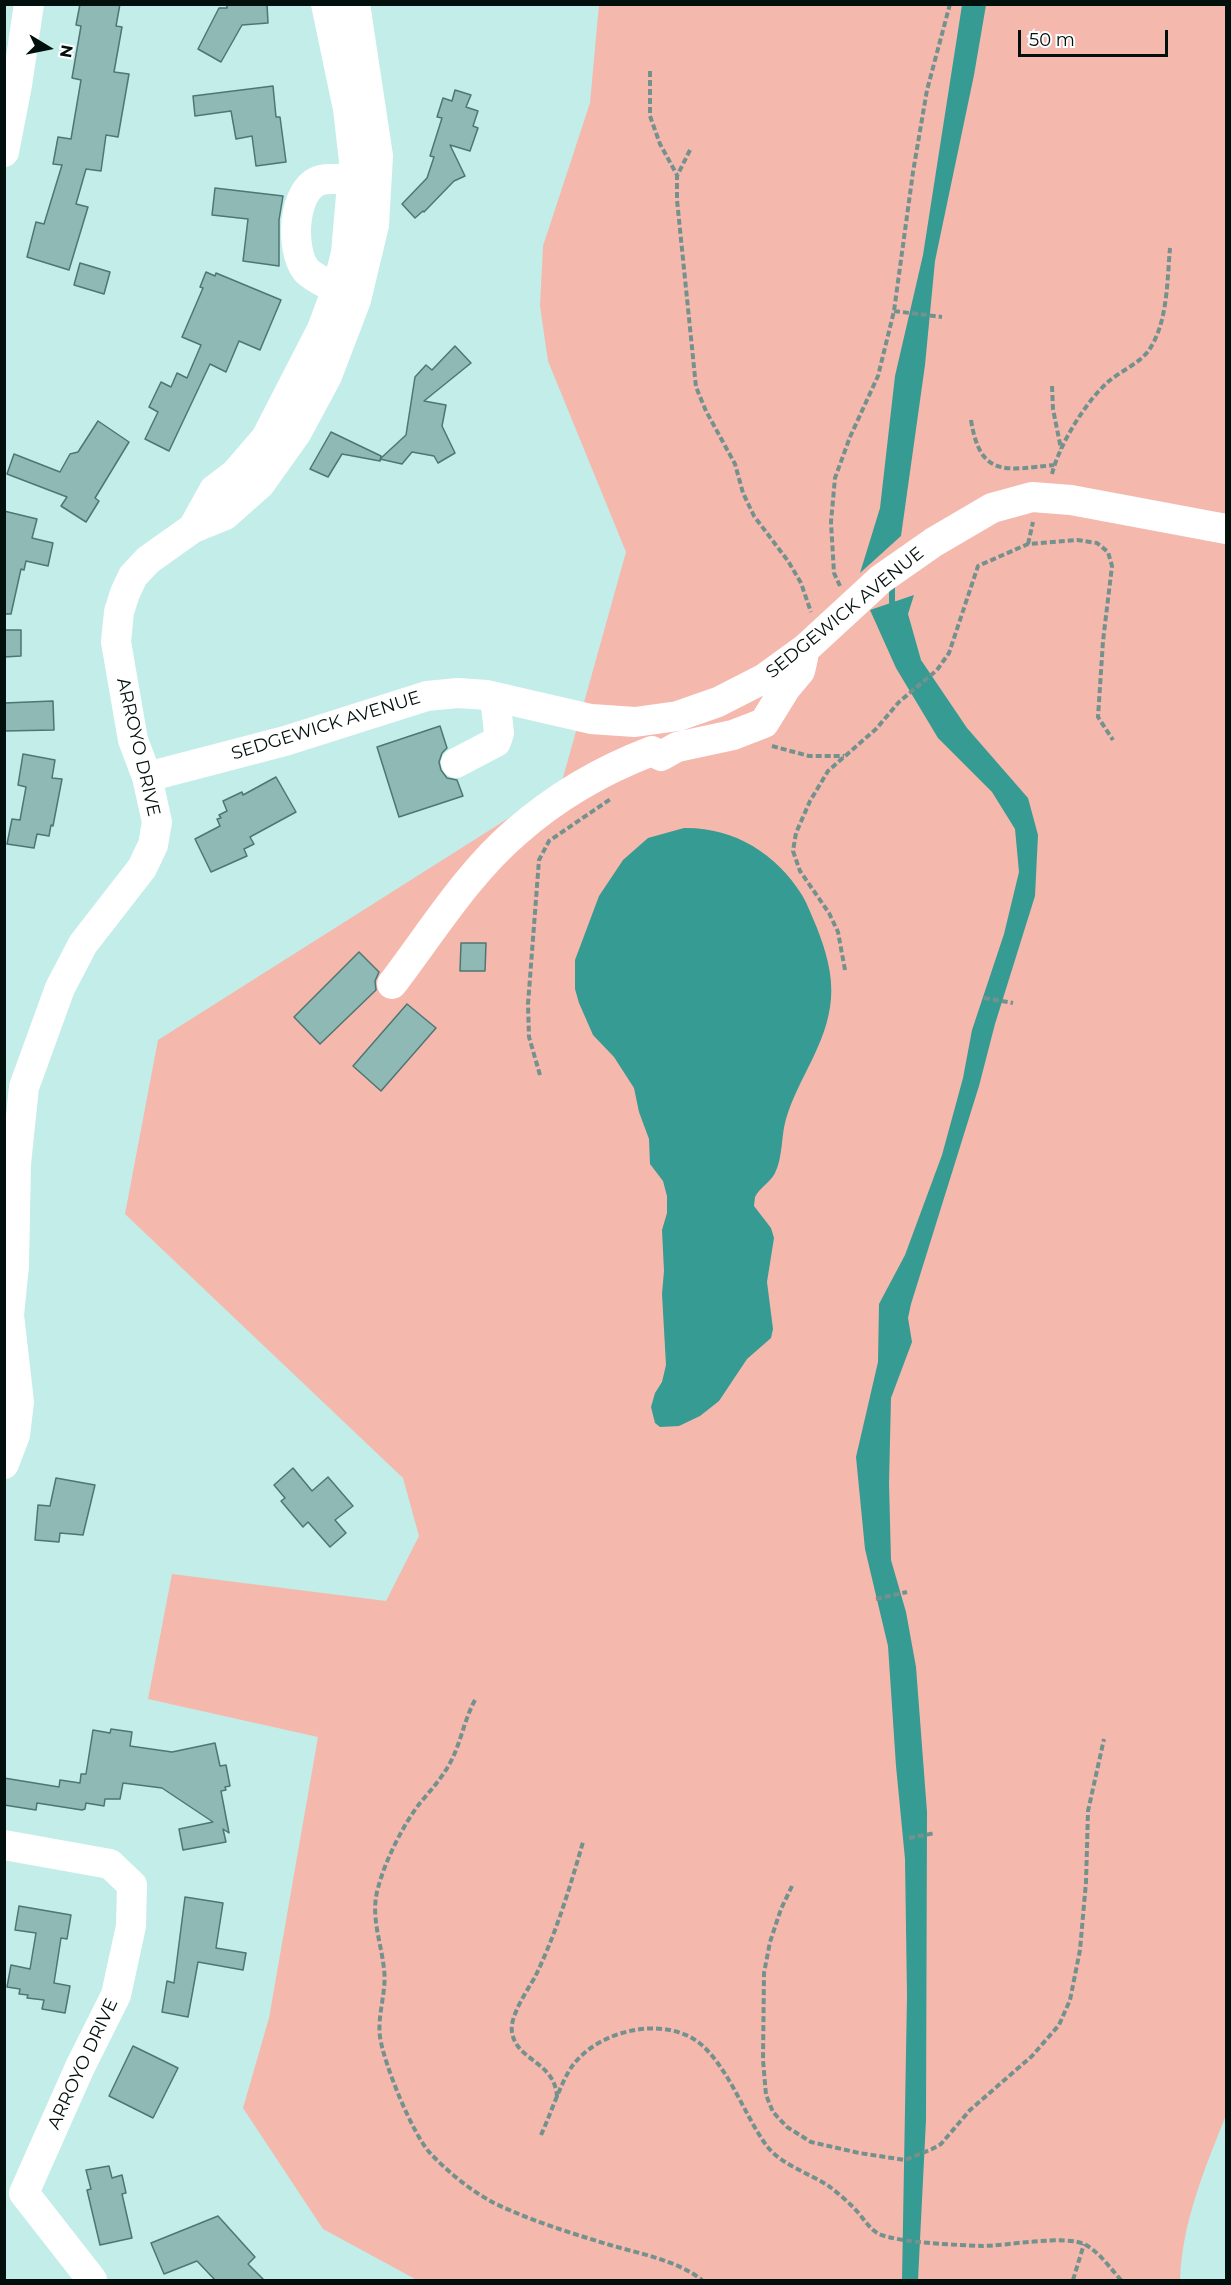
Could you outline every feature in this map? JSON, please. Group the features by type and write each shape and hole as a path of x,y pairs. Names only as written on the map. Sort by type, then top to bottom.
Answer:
{"street":[{"path":"4,152 29,4"},
{"name":"ARROYO DRIVE","path":"4,1464 15,1435 19,1402 9,1315 14,1266 16,1164 24,1087 60,988 79,953 142,868 153,845 157,822 147,777 133,740 116,642 119,612 124,593 133,576 148,560 193,528 225,514 260,484 337,290 346,253 354,161 348,109 326,4"},
{"name":"ARROYO DRIVE","path":"275,444 297,432 327,376 356,300 374,225 378,156 355,4"},
{"path":"337,290 307,272 298,258 295,240 296,217 308,188 320,180 353,179"},
{"name":"SEDGEWICK AVENUE","path":"147,777 285,741 427,696 458,693 495,697 591,719 635,722 678,716 718,702 765,678 812,642 890,574 934,542 992,508 1032,497 1071,500 1227,529"},
{"path":"392,984 474,876 515,833 565,794 615,765 652,751 661,756 677,747 734,735 764,723 785,688 800,671 812,642"},
{"path":"456,763 496,742 499,733 495,697"},
{"name":"ARROYO DRIVE","path":"4,1845 110,1864 132,1885 131,1926 116,1995 80,2067 14,2186 92,2280"}],"path":[{"path":"853,605 834,573 831,522 835,478 850,437 878,376 894,311 927,90 950,4"},
{"path":"650,71 650,116 660,144 677,176"},
{"path":"690,150 677,176 677,200 696,387 706,411 735,464 743,493 754,516 788,561 801,584 812,642"},
{"path":"1028,544 1034,518 1049,486 1054,465 1061,450 1093,400 1108,382 1148,352 1156,337 1163,314 1170,248"},
{"path":"894,311 942,317"},
{"path":"1052,386 1053,409 1061,450"},
{"path":"971,420 974,439 981,455 995,466 1007,470 1054,465"},
{"path":"845,970 837,932 829,913 800,871 793,851 796,833 810,801 828,771 876,729 899,702 937,670 949,653 978,566 1028,544 1077,540 1097,543 1108,552 1112,566 1103,641 1098,717 1113,740"},
{"path":"734,735 809,756 844,756"},
{"path":"540,1075 529,1037 528,1004 539,860 549,841 616,795"},
{"path":"984,998 1013,1004"},
{"path":"876,1599 907,1592"},
{"path":"475,1700 451,1761 438,1782 419,1805 398,1840 378,1886 375,1922 385,1970 380,2035 391,2077 416,2130 429,2151 456,2177 493,2202 544,2224 657,2258 690,2272 702,2280"},
{"path":"792,1886 781,1909 770,1942 764,1973 763,2060 766,2095 773,2112 786,2127 811,2142 905,2160 932,2149 941,2144 970,2110 1023,2064 1059,2025 1070,2000 1080,1950 1086,1882 1088,1811 1104,1739"},
{"path":"909,1838 935,1833"},
{"path":"557,2101 556,2085 548,2071 518,2048 511,2030 516,2013 545,1957 583,1842"},
{"path":"541,2135 572,2066 589,2048 640,2029 667,2030 688,2036 704,2047 722,2070 767,2147 793,2167 830,2187 876,2232 892,2239 906,2241 983,2246 1024,2242 1084,2244 1101,2257 1120,2280"},
{"path":"1073,2280 1084,2244"}],"shaded area":[{"path":"599,5 1226,5 1226,2115 1190,2216 1180,2280 417,2280 323,2229 243,2108 269,2018 318,1737 148,1699 172,1574 386,1601 419,1536 403,1478 125,1214 158,1040 561,785 626,552 548,361 540,306 543,246 590,103"}],"water":[{"path":"962,5 986,5 974,75 935,261 925,365 901,536 860,573 880,508 895,376 923,255"},
{"path":"914,595 908,614 921,660 967,728 1028,798 1038,835 1035,896 911,1304 908,1318 912,1342 891,1398 889,1483 891,1560 906,1612 916,1667 927,1812 926,2120 918,2280 902,2280 907,1996 905,1859 888,1646 865,1549 856,1457 878,1362 879,1304 905,1255 942,1155 963,1078 972,1030 1004,934 1019,872 1015,829 992,792 938,738 896,668 870,610"},
{"path":"684,828 719,832 752,845 766,855 791,880 806,903 823,945 830,972 831,999 824,1031 786,1119 778,1167 755,1197 754,1206 771,1228 774,1238 767,1282 773,1329 771,1338 747,1359 719,1401 700,1416 679,1426 660,1427 655,1423 651,1407 655,1393 662,1382 666,1365 662,1294 664,1271 662,1230 667,1213 667,1196 663,1181 650,1164 649,1139 639,1112 634,1088 614,1057 593,1035 579,1003 575,989 575,960 599,896 623,860 648,838"}],"building":[{"path":"80,4 120,4 116,26 122,27 114,72 129,74 118,137 106,135 101,171 86,169 76,204 88,207 69,270 27,257 36,222 44,224 62,165 53,164 58,137 71,139 81,80 72,78 81,26 76,25"},
{"path":"227,4 267,4 268,23 242,25 221,62 198,49 219,8 227,8"},
{"path":"273,86 276,117 280,117 286,162 256,166 252,136 236,139 231,111 195,116 193,96"},
{"path":"455,90 471,95 466,107 478,111 473,126 478,128 470,151 450,145 465,176 454,181 424,212 415,218 402,204 427,178 434,157 430,156 442,118 437,117 443,98 452,101"},
{"path":"215,188 283,196 279,220 279,266 243,261 248,219 212,215"},
{"path":"80,263 110,272 104,294 74,285"},
{"path":"206,272 215,276 216,273 281,300 260,350 239,341 226,372 210,364 169,451 145,439 158,412 149,407 161,382 171,387 177,373 187,378 201,345 182,337 203,288 200,287"},
{"path":"455,346 471,363 424,401 446,405 442,426 455,453 438,463 434,456 412,452 402,464 380,459 406,435 415,377 426,365 432,370"},
{"path":"98,421 129,442 95,498 99,501 86,522 61,506 67,497 7,474 14,454 60,472 70,454 78,452"},
{"path":"331,432 381,456 380,461 342,454 328,477 310,469"},
{"path":"4,511 37,519 32,538 53,543 48,566 26,561 24,570 21,569 11,614 4,614"},
{"path":"4,630 21,630 21,656 4,657"},
{"path":"53,701 54,730 4,731 4,703"},
{"path":"440,726 447,748 442,753 439,762 441,770 447,778 457,780 463,796 399,817 377,747"},
{"path":"23,754 55,760 52,778 62,779 49,836 37,834 34,848 7,844 12,819 20,820 26,787 18,785"},
{"path":"276,777 296,812 250,837 254,844 244,849 247,856 211,872 195,839 220,826 217,819 221,818 219,815 227,811 223,801 242,792 243,795"},
{"path":"461,943 486,943 485,971 460,971"},
{"path":"359,952 379,972 375,981 376,990 320,1044 294,1017"},
{"path":"407,1004 436,1028 381,1091 353,1066"},
{"path":"293,1468 312,1491 328,1477 353,1506 335,1520 346,1533 330,1547 308,1522 303,1527 281,1501 285,1498 274,1485"},
{"path":"56,1478 95,1485 83,1535 60,1533 59,1542 35,1540 38,1505 50,1506"},
{"path":"111,1729 132,1732 130,1746 172,1752 215,1743 220,1766 226,1765 230,1786 221,1791 229,1833 223,1829 226,1842 183,1850 179,1829 213,1822 162,1788 123,1783 120,1799 105,1799 104,1806 86,1803 85,1809 82,1810 37,1803 36,1810 4,1805 4,1778 59,1787 60,1780 80,1783 81,1774 86,1774 93,1730 110,1733"},
{"path":"185,1897 223,1903 216,1948 246,1953 243,1970 198,1962 188,2017 162,2012 167,1981 174,1983"},
{"path":"19,1906 71,1915 67,1939 61,1938 54,1983 70,1986 65,2013 42,2009 44,2000 27,1998 28,1995 19,1994 20,1989 7,1987 11,1965 30,1969 36,1933 15,1930"},
{"path":"133,2046 178,2068 153,2118 109,2096"},
{"path":"109,2166 112,2178 122,2175 126,2193 122,2194 132,2238 100,2245 87,2190 91,2189 86,2170"},
{"path":"218,2216 255,2257 248,2264 264,2280 215,2280 197,2261 164,2274 151,2243"}],"waterway":[{"path":"892,584 892,602 895,609"}]}
